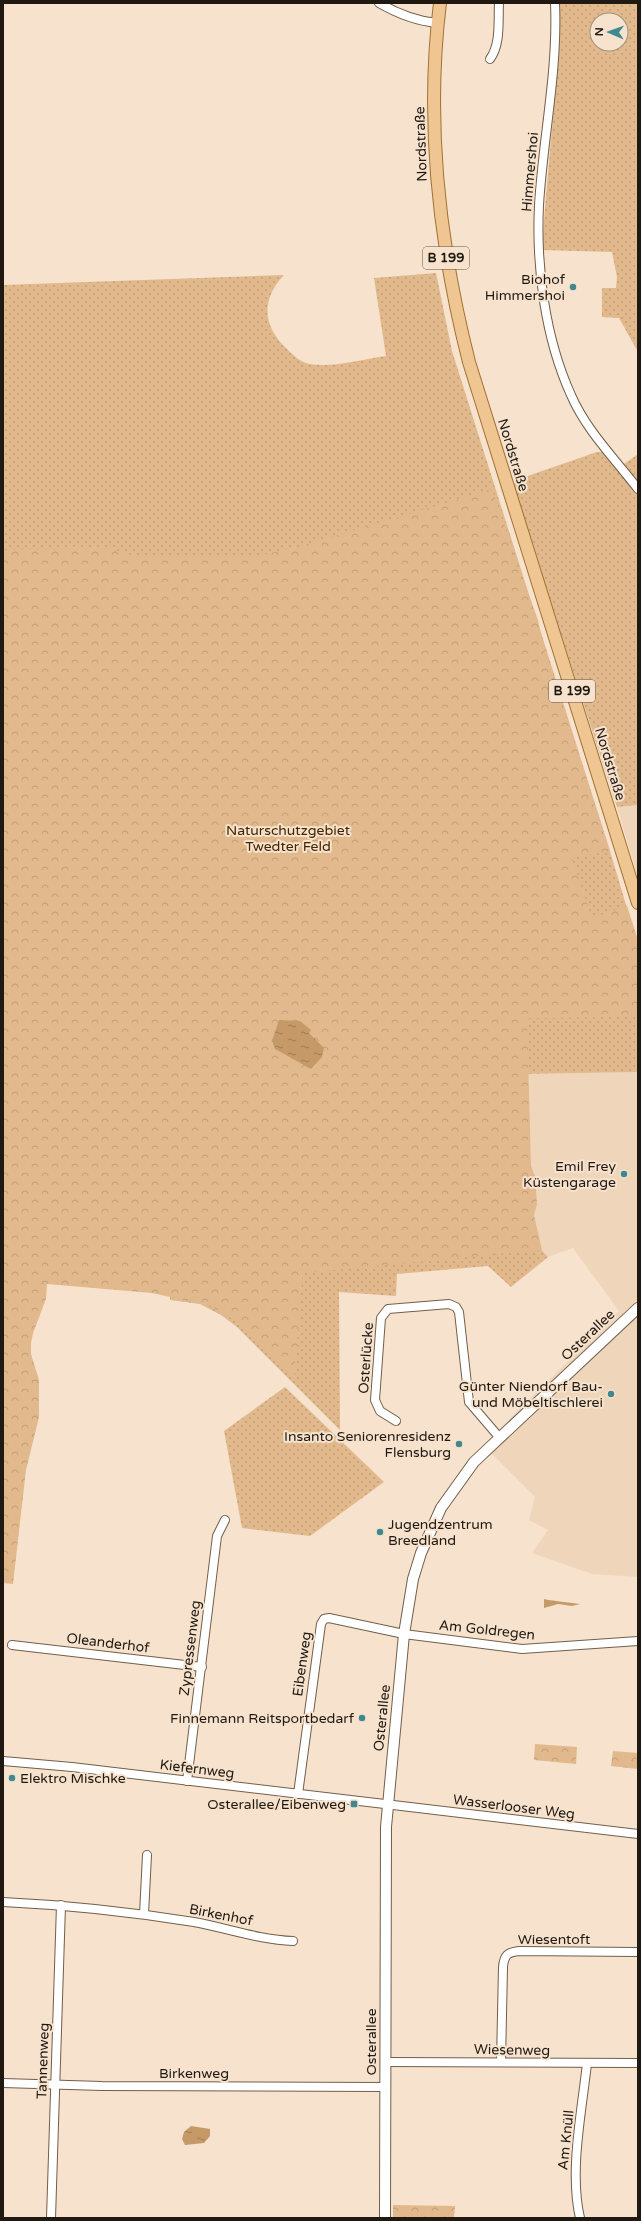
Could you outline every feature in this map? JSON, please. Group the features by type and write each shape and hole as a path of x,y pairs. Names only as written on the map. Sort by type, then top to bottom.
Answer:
{"main road":[{"name":"Nordstraße","path":"440,3 437,22 433,121 436,179 442,236 454,303 473,376 638,903"}],"street":[{"path":"379,3 392,11 416,20 437,22"},
{"path":"490,59 495,52 499,3"},
{"name":"Himmershoi","path":"556,3 555,52 541,188 538,239 544,301 554,343 571,396 590,429 638,488"},
{"name":"Osterlücke","path":"396,1421 380,1411 375,1400 381,1318 388,1309 449,1304 456,1307 459,1312 469,1402 499,1437"},
{"name":"Osterallee","path":"385,2218 387,1805 404,1634 413,1579 430,1530 441,1508 474,1462 638,1308"},
{"name":"Zypressenweg","path":"187,1781 217,1536 225,1520"},
{"name":"Eibenweg","path":"298,1794 315,1655 321,1624 324,1619 329,1618 404,1634"},
{"name":"Am Goldregen","path":"404,1634 522,1649 638,1641"},
{"name":"Oleanderhof","path":"12,1645 202,1667"},
{"name":"Kiefernweg","path":"3,1761 34,1763 387,1805"},
{"name":"Wasserlooser Weg","path":"387,1805 638,1834"},
{"path":"144,1914 147,1855"},
{"name":"Birkenhof","path":"3,1902 61,1905 144,1914 218,1926 280,1940 294,1941"},
{"name":"Tannenweg","path":"51,2218 61,1905"},
{"name":"Wiesentoft","path":"501,2062 503,1967 506,1955 511,1952 519,1951 638,1952"},
{"name":"Wiesenweg","path":"385,2062 638,2063"},
{"name":"Am Knüll","path":"580,2218 576,2200 575,2178 587,2063"},
{"name":"Birkenweg","path":"3,2083 56,2086 385,2087"}],"shaded area":[{"path":"638,805 638,877 617,807"},
{"path":"638,1072 638,1577 592,1574 532,1553 548,1530 529,1520 535,1497 483,1445 619,1311 573,1248 548,1257 535,1244 522,1074"}],"green space":[{"path":"558,3 638,3 638,352 619,318 602,317 602,288 616,288 617,277 612,252 542,250 557,65"},
{"name":"Naturschutzgebiet Twedter Feld","path":"436,273 452,351 610,851 638,945 638,1072 522,1074 535,1243 548,1257 511,1287 488,1266 397,1274 396,1296 339,1292 340,1430 237,1327 221,1315 200,1304 170,1300 186,997 3,978 3,285 284,275 276,284 268,303 269,322 273,331 287,349 300,360 310,364 329,365 386,356 374,278"},
{"path":"597,452 605,452 638,495 638,805 617,807 514,489 514,484 519,479"},
{"path":"638,454 638,481 624,464"},
{"name":"Naturschutzgebiet Twedter Feld","path":"492,489 509,538 522,583 525,584 538,620 545,652 610,851 572,858 592,918 627,906 638,940 638,1017 527,1018 531,1166 535,1176 537,1204 534,1215 542,1250 303,1273 294,1378 244,1326 211,1306 152,1293 47,1284 46,1299 33,1333 31,1343 31,1354 39,1380 39,1417 26,1470 13,1584 3,1583 3,550 112,549 135,556 261,555 294,548"},
{"path":"285,1387 384,1482 310,1536 242,1528 224,1431"},
{"path":"535,1744 577,1747 576,1764 534,1760"},
{"path":"613,1751 638,1753 638,1769 611,1766"},
{"path":"393,2205 455,2206 454,2218 393,2218"}],"water":[{"path":"279,1020 300,1021 311,1030 309,1033 324,1048 322,1057 311,1069 275,1049 272,1041"},
{"path":"544,1599 580,1604 572,1606 558,1604 544,1608"},
{"path":"191,2126 210,2129 210,2136 204,2143 185,2145 182,2139 184,2132"}],"place":[{"name":"Biohof Himmershoi","path":"573,287"},
{"name":"Emil Frey Küstengarage","path":"624,1174"},
{"name":"Günter Niendorf Bau- und Möbeltischlerei","path":"611,1394"},
{"name":"Insanto Seniorenresidenz Flensburg","path":"459,1444"},
{"name":"Jugendzentrum Breedland","path":"380,1532"},
{"name":"Finnemann Reitsportbedarf","path":"362,1718"},
{"name":"Elektro Mischke","path":"12,1778"},
{"name":"Osterallee/Eibenweg","path":"354,1804"}]}
